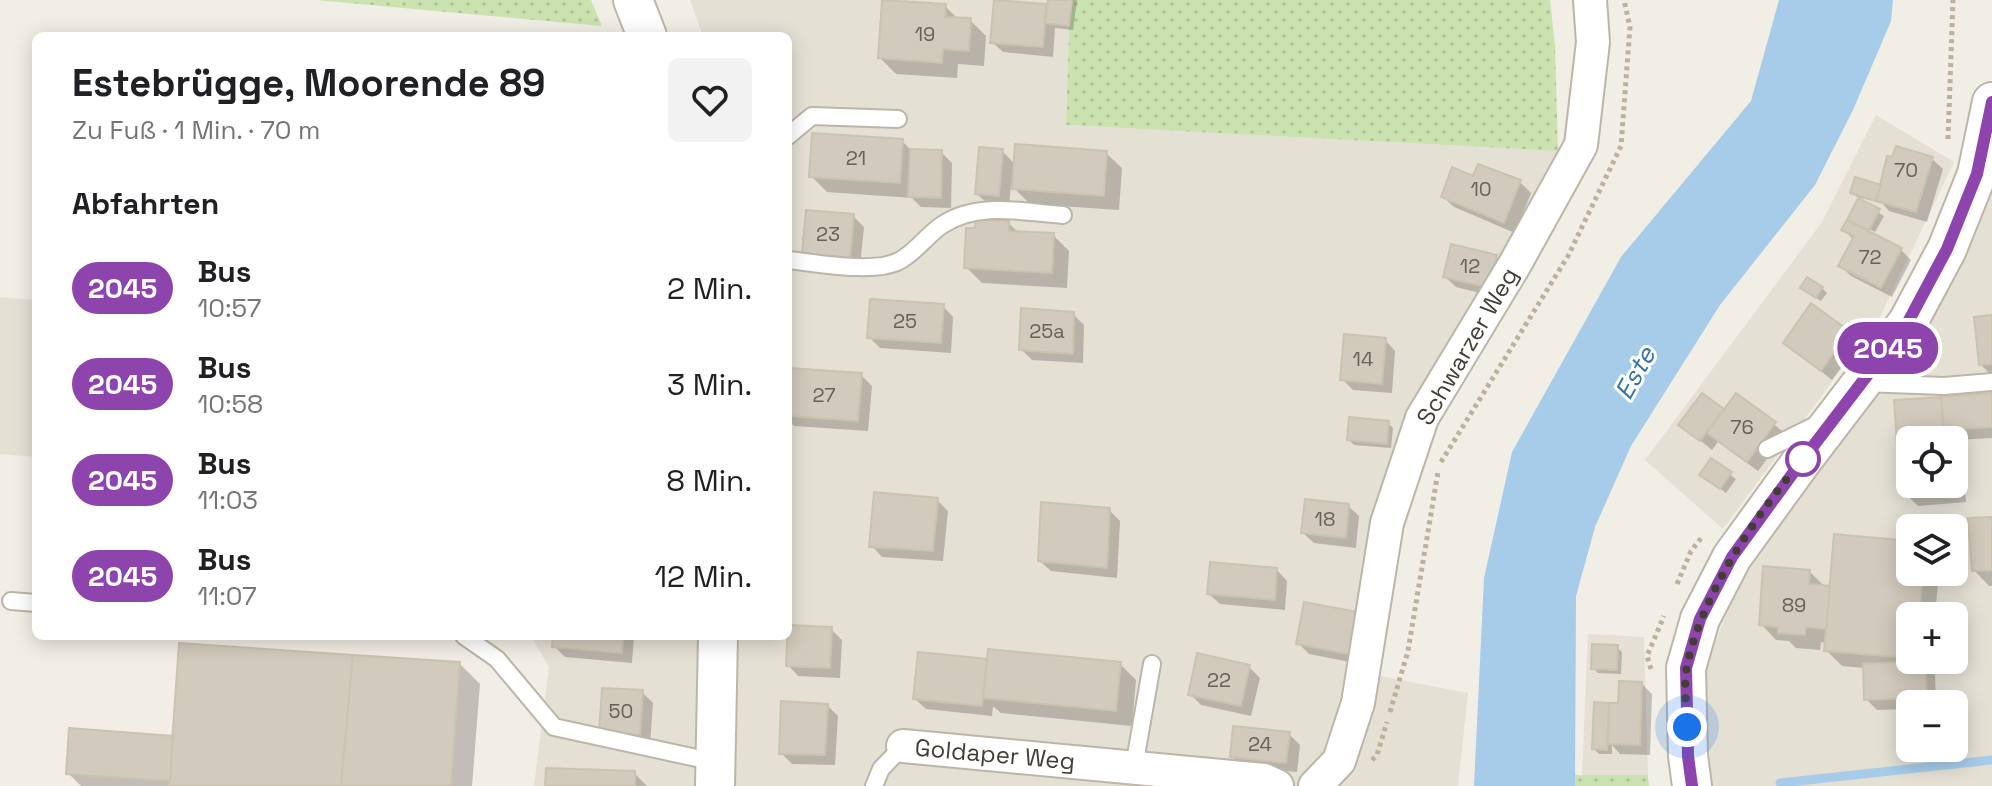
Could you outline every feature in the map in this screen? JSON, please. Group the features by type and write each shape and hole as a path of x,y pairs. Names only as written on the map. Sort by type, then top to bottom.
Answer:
{"street":[{"path":"633,0 645,32"},
{"name":"Schwarzer Weg","path":"1315,786 1339,761 1358,703 1387,523 1422,418 1515,264 1581,145 1593,42 1590,0"},
{"path":"1692,786 1688,756 1686,668 1700,619 1732,557 1908,322 1947,249 1977,174 1974,148 1992,102"},
{"path":"715,774 718,640"},
{"name":"Goldaper Weg","path":"903,746 1264,780 1277,786"}],"lane":[{"path":"792,133 812,116 898,119"},
{"path":"792,260 870,267 899,261 939,226 968,211 1063,215"},
{"path":"1861,383 1944,386 1992,382"},
{"path":"1767,449 1837,414"},
{"path":"11,601 32,603"},
{"path":"470,640 497,659 554,727 715,774"},
{"path":"1134,767 1152,664"},
{"path":"874,786 881,769 903,746"}],"path":[{"path":"1366,765 1377,755 1408,651 1440,465 1568,256 1621,146 1630,27 1624,0"},
{"path":"1953,0 1974,148"}],"shaded area":[{"path":"690,0 1070,0 1066,125 1558,151 1481,310 1410,414 1355,671 1468,693 1458,786 534,786 549,667 533,640 792,640 792,32 702,32"},
{"path":"1876,115 1954,162 1880,317 1723,529 1645,460 1822,222"},
{"path":"1992,183 1992,786 1708,786 1703,672 1746,566 1894,371"},
{"path":"0,297 32,300 32,457 0,454"},
{"path":"1588,634 1644,637 1648,775 1582,775"}],"green space":[{"path":"316,0 591,0 602,26"},
{"path":"1070,0 1550,0 1555,45 1558,151 1066,125"},
{"path":"1575,775 1648,775 1649,786 1575,786"}],"water":[{"name":"Este","path":"1779,0 1893,0 1891,21 1853,110 1815,185 1720,305 1631,446 1595,527 1576,596 1575,786 1474,786 1484,578 1512,452 1621,257 1751,101"}],"building":[{"path":"882,0 946,4 945,17 971,18 969,51 943,49 942,63 878,58"},
{"path":"994,0 1046,4 1043,47 990,43"},
{"path":"1048,0 1072,0 1069,26 1045,23"},
{"path":"812,133 903,139 900,183 809,177"},
{"path":"1015,144 1107,151 1104,196 1012,189"},
{"path":"1896,146 1933,157 1916,212 1876,201 1887,156 1892,157"},
{"path":"979,147 1003,149 999,196 975,194"},
{"path":"910,149 942,150 941,198 908,197"},
{"path":"1478,164 1521,180 1504,223 1441,197 1452,167 1473,176"},
{"path":"1855,177 1881,185 1876,201 1850,193"},
{"path":"1858,198 1880,209 1869,231 1847,220"},
{"path":"806,210 854,214 850,258 802,253"},
{"path":"976,219 1009,221 1009,231 1054,233 1052,273 964,268 966,228 975,228"},
{"path":"1847,220 1902,248 1881,288 1838,266 1854,236 1841,230"},
{"path":"1451,244 1497,255 1489,288 1443,277"},
{"path":"1807,277 1823,287 1816,298 1800,288"},
{"path":"870,299 944,304 941,343 867,338"},
{"path":"1811,303 1849,331 1821,371 1783,343"},
{"path":"1021,308 1074,312 1073,354 1019,350"},
{"path":"1992,315 1992,364 1979,365 1974,317"},
{"path":"1344,334 1386,338 1382,384 1340,380"},
{"path":"792,368 862,373 858,421 792,416"},
{"path":"1702,393 1724,409 1700,441 1678,425"},
{"path":"1736,393 1776,422 1747,462 1707,433"},
{"path":"1992,393 1992,427 1944,426 1941,397"},
{"path":"1941,397 1943,426 1896,426 1896,430 1894,400"},
{"path":"1349,417 1389,421 1387,444 1347,440"},
{"path":"1711,458 1732,472 1720,489 1699,475"},
{"path":"874,492 938,498 933,551 869,547"},
{"path":"1305,499 1349,504 1346,538 1301,533"},
{"path":"1041,502 1110,508 1107,568 1038,561"},
{"path":"1992,517 1992,570 1972,571 1968,518"},
{"path":"1834,534 1896,540 1896,586 1922,586 1920,602 1896,602 1896,657 1824,651"},
{"path":"1210,562 1277,568 1275,600 1207,594"},
{"path":"1763,566 1810,570 1809,584 1830,586 1826,629 1806,627 1805,635 1778,633 1778,627 1759,625"},
{"path":"1304,602 1363,613 1354,655 1296,644"},
{"path":"792,625 832,627 830,668 786,666 787,640 792,640"},
{"path":"553,640 623,640 622,653 552,647"},
{"path":"179,643 353,655 341,786 169,786"},
{"path":"1592,644 1618,645 1617,670 1591,669"},
{"path":"988,649 1121,662 1116,711 983,698"},
{"path":"918,652 987,659 982,706 913,699"},
{"path":"1197,653 1250,665 1241,706 1188,695"},
{"path":"353,655 460,662 451,786 341,786"},
{"path":"1896,662 1896,674 1926,674 1927,690 1896,690 1896,699 1864,700 1863,664"},
{"path":"1619,681 1642,682 1640,745 1608,744 1609,703 1618,703"},
{"path":"602,688 643,690 640,735 599,733"},
{"path":"781,701 828,704 825,755 779,754"},
{"path":"1594,702 1609,703 1607,750 1592,749"},
{"path":"1233,726 1290,732 1286,763 1230,757"},
{"path":"69,728 173,736 170,781 66,774"},
{"path":"546,768 635,771 635,786 545,786"}],"waterway":[{"path":"1780,783 1992,760"}],"bus line":[{"name":"2045","path":"1692,786 1688,756 1686,668 1700,619 1732,557 1908,322 1947,249 1977,174 1992,102"}],"route":[{"path":"1687,727 1686,668 1700,619 1732,557 1803,459"}]}
